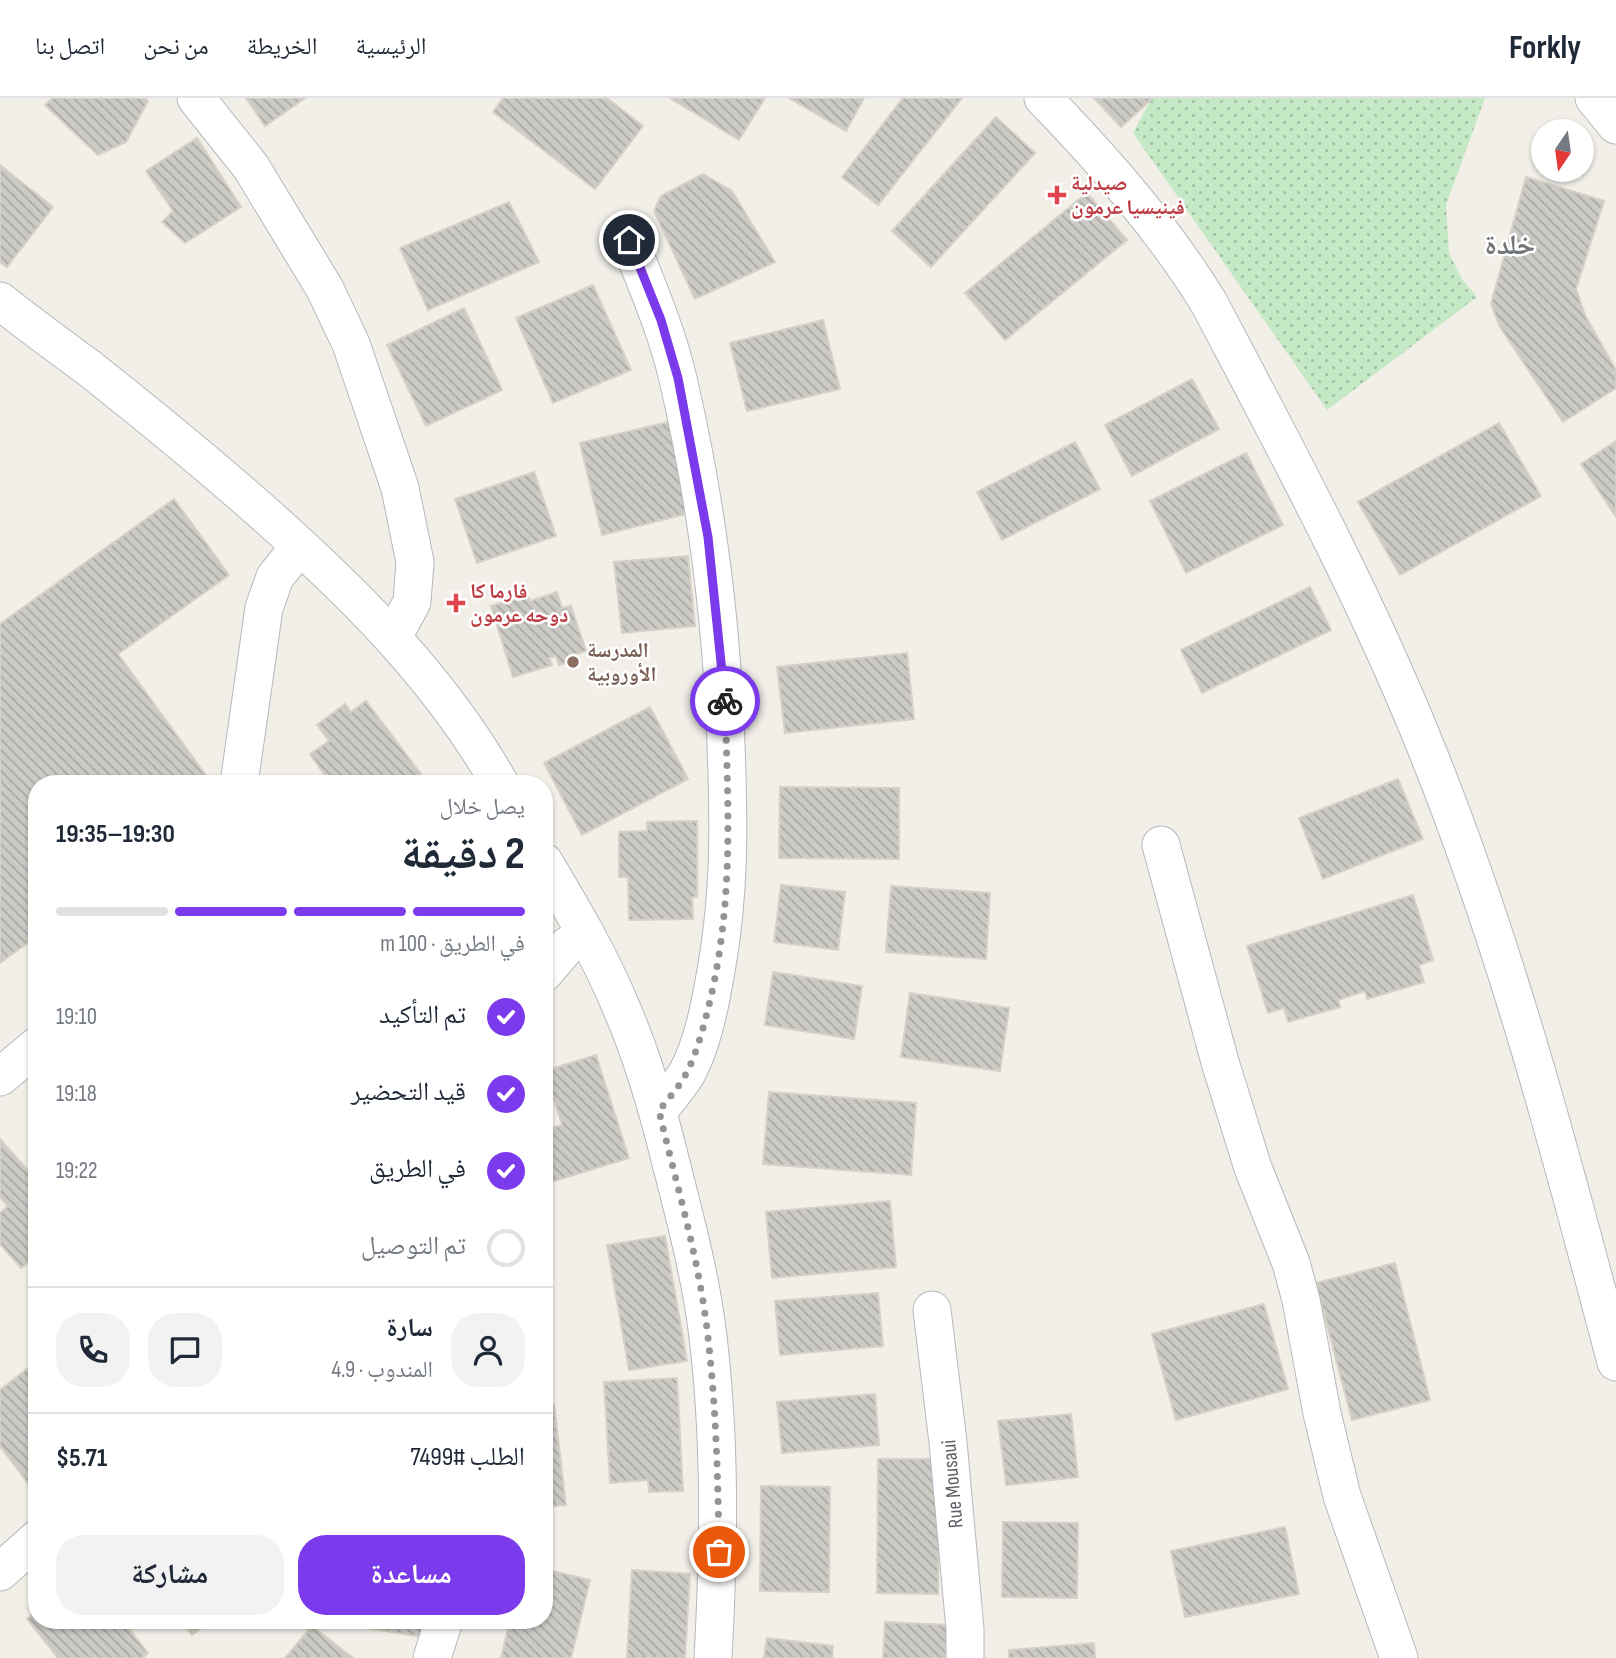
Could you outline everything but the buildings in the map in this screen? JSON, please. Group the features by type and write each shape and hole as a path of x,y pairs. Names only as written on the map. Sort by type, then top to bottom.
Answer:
{"street":[{"path":"196,98 251,167 292,232 325,289 351,344 400,488 415,562 412,602 393,637"},
{"path":"1043,98 1143,209 1191,273 1334,542 1405,696 1457,829 1506,972 1536,1070 1616,1362"},
{"path":"1594,98 1616,125"},
{"path":"629,240 661,320 678,378 708,537 724,682 729,821 729,863 722,932 704,1026 686,1073 659,1111"},
{"path":"2,309 172,434 248,497 300,546 393,637 448,704 494,775"},
{"path":"240,775 264,608 275,577 300,546"},
{"path":"1161,845 1220,1062 1253,1168 1291,1263 1301,1300 1324,1424 1342,1496 1399,1658"},
{"path":"553,877 586,934 622,1008 659,1111 694,1262 707,1327 718,1477 719,1552 713,1658"},
{"path":"553,963 568,946 586,934"},
{"path":"0,1077 28,1054"},
{"name":"Rue Mousaui","path":"932,1310 949,1454 965,1629 965,1658"},
{"path":"0,1572 28,1547"},
{"path":"432,1658 441,1629"}],"green space":[{"path":"1152,98 1485,98 1446,205 1449,253 1462,279 1477,297 1327,410 1133,133"}],"way so far":[{"path":"719,1552 714,1394 707,1327 659,1111 686,1073 696,1051 704,1026 720,945 729,863 725,701"}],"place":[{"name":"صيدلية فينيسيا عرمون","path":"1057,195"},
{"name":"فارما كا دوحه عرمون","path":"456,603"},
{"name":"المدرسة الأوروبية","path":"573,662"}],"district":[{"name":"خلدة","path":"1510,244"}],"route":[{"path":"629,240 661,320 678,378 708,537 725,701"}]}
